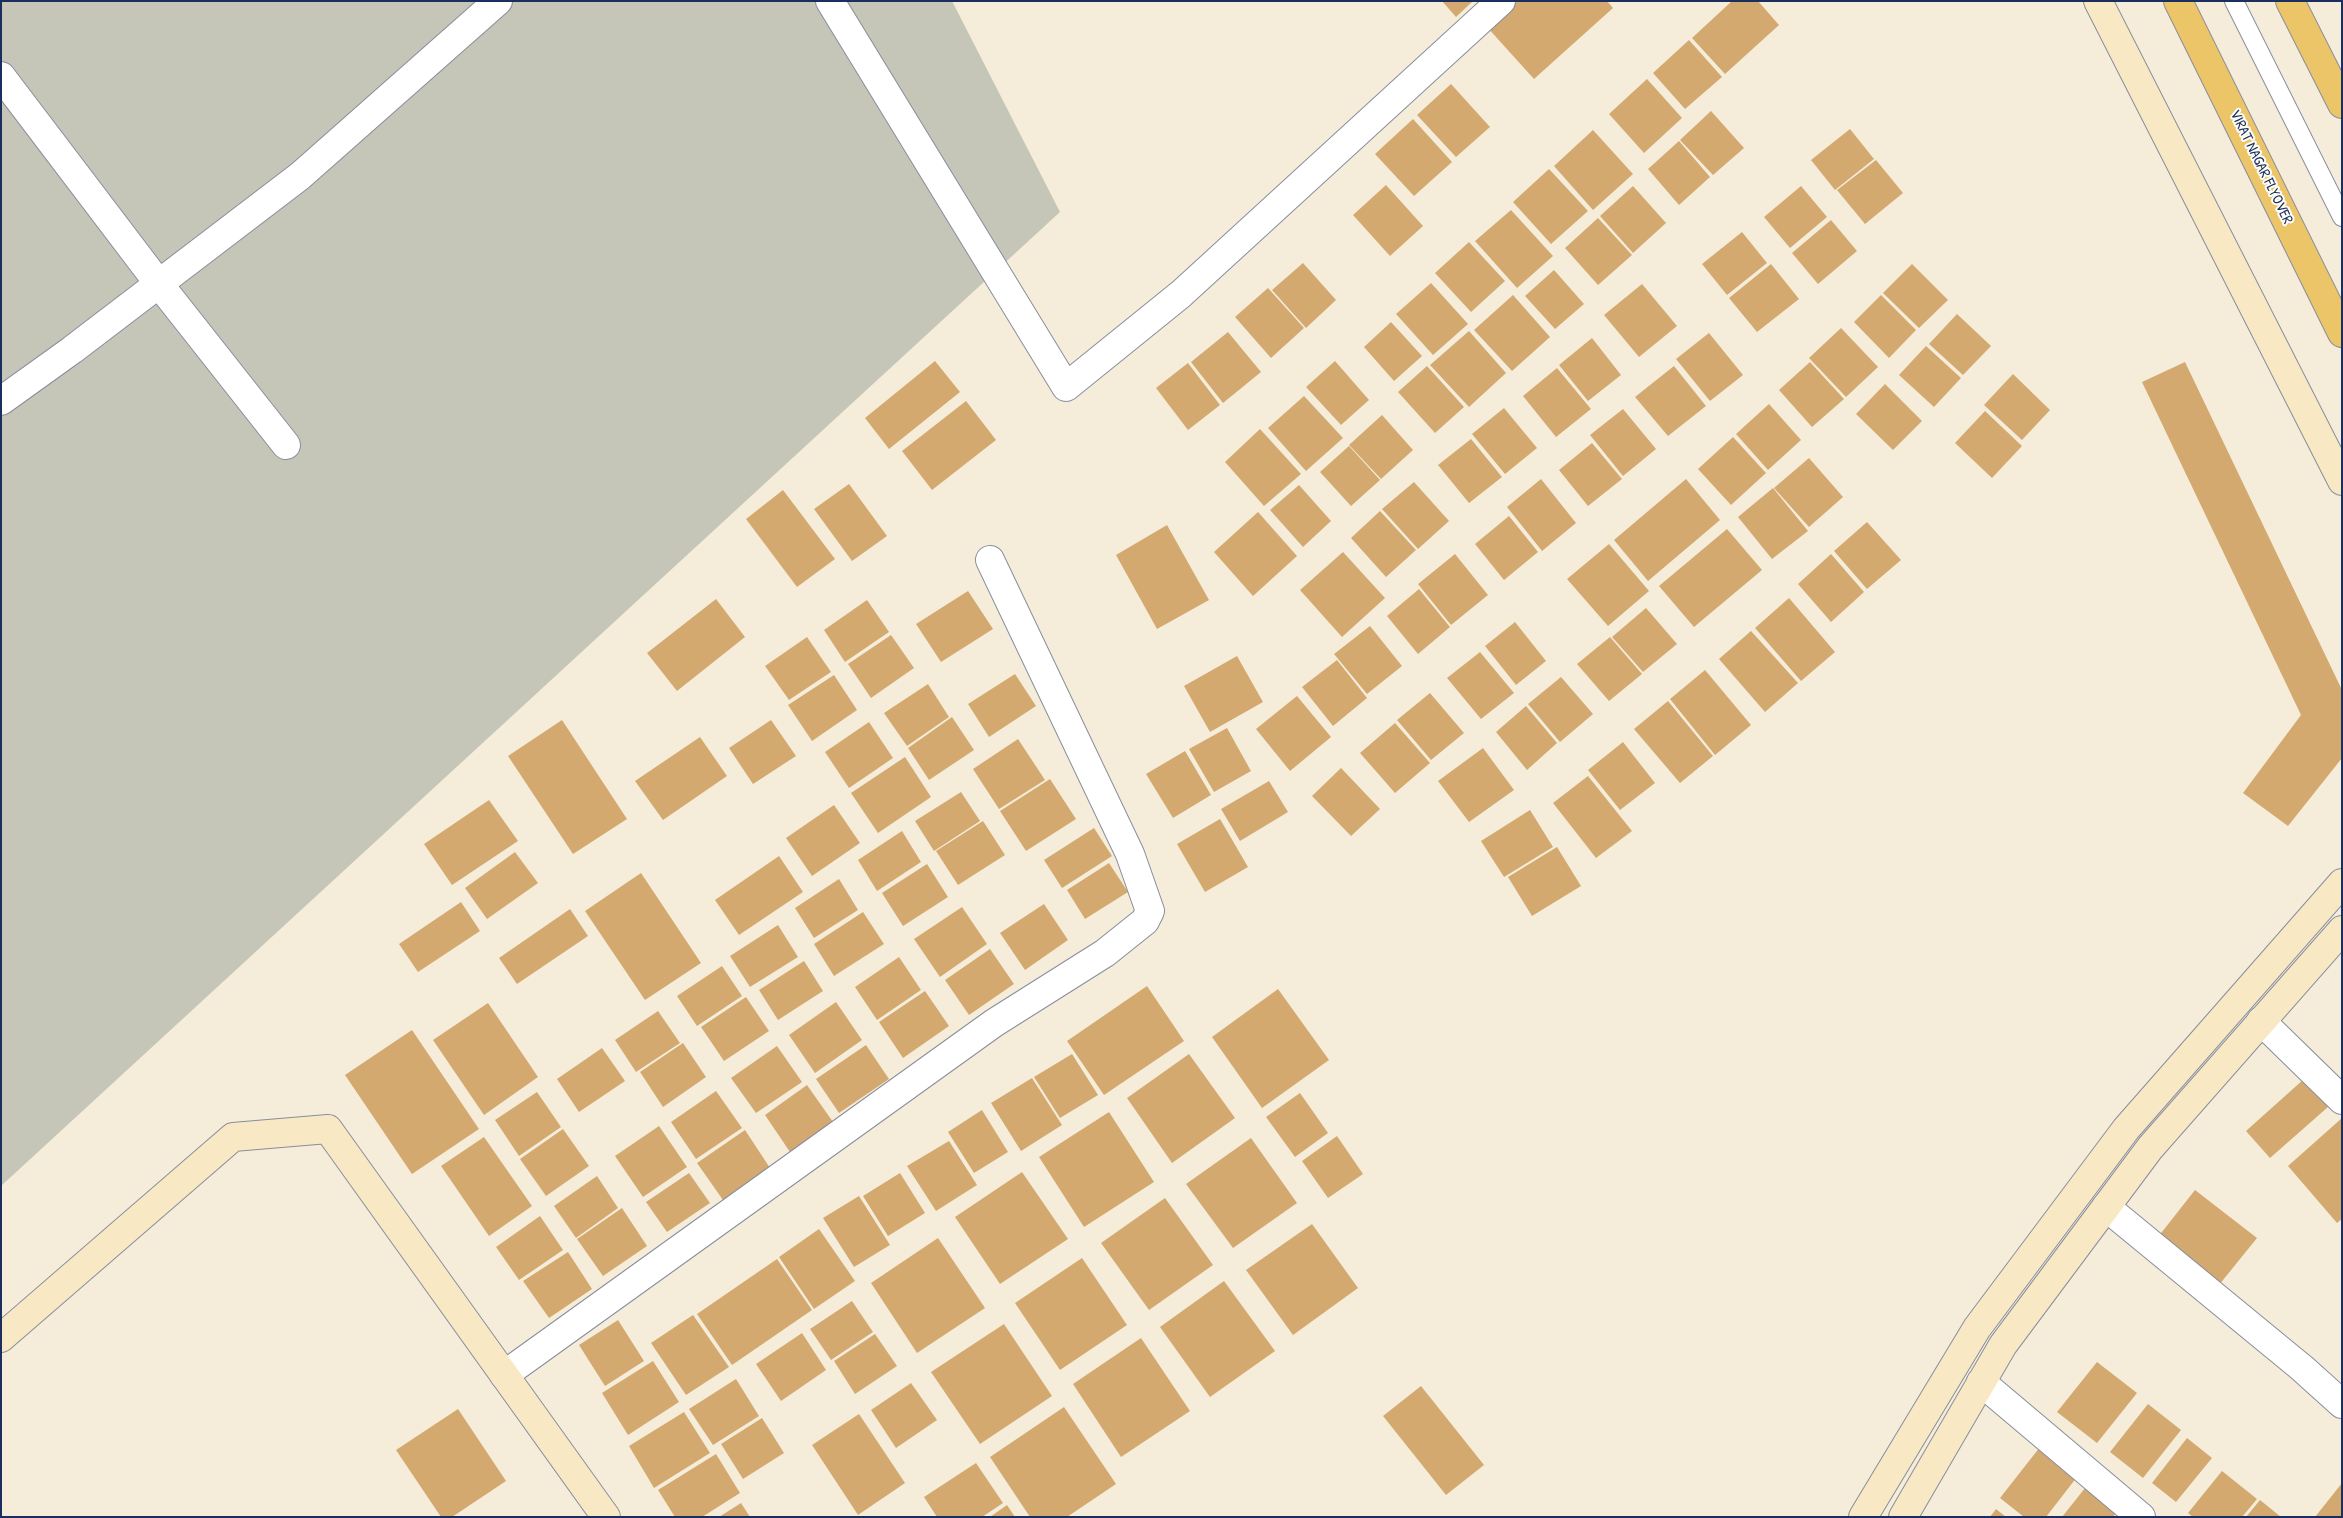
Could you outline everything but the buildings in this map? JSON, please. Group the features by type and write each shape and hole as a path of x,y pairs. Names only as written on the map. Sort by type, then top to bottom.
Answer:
{"main road":[{"path":"2098,1 2342,482"},
{"name":"VIRAT NAGAR FLYOVER","path":"2178,1 2342,334"},
{"path":"2290,1 2342,104"},
{"path":"1863,1517 1977,1328 2126,1129 2342,883"},
{"path":"1902,1517 2003,1345 2150,1148 2342,930"},
{"path":"1,1338 233,1137 328,1129 606,1517"}],"street":[{"path":"1,400 159,284 300,176 498,1"},
{"path":"830,1 1066,387 1182,294 1501,1"},
{"path":"1,76 159,284 286,445"},
{"path":"504,1375 994,1023 1105,952 1145,921 1150,911 1130,854 990,560"},
{"path":"2261,1021 2342,1100"},
{"path":"2106,1207 2302,1368 2342,1404"},
{"path":"1981,1382 2141,1517"}],"lane":[{"path":"2234,1 2342,218"}],"shaded area":[{"path":"1,1 952,1 1060,212 1,1186"}]}
